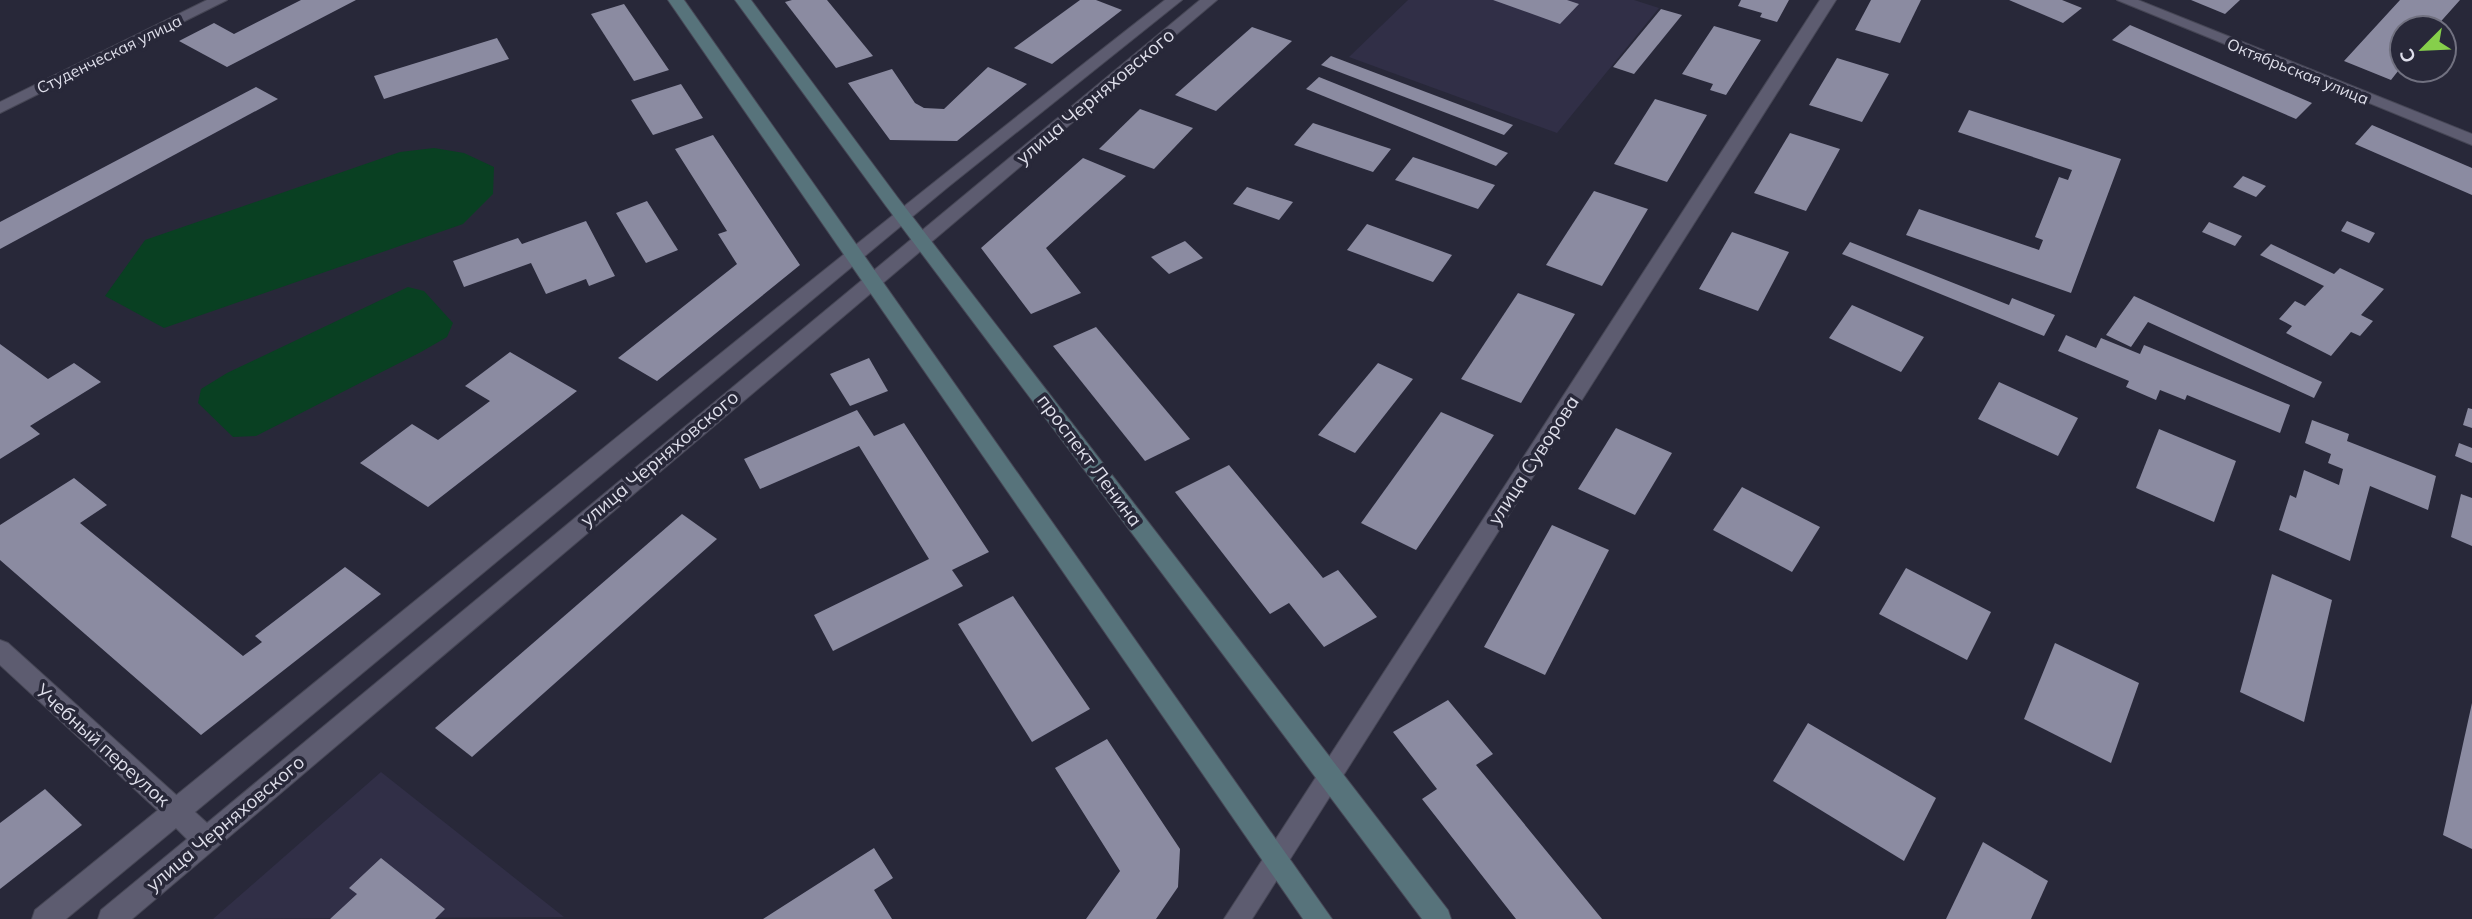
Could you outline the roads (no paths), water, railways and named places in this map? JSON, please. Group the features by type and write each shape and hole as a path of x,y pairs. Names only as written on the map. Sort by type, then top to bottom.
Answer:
{"main road":[{"path":"676,0 1320,919"},
{"name":"проспект Ленина","path":"743,0 903,216 1438,919"}],"street":[{"name":"Студенческая улица","path":"0,108 219,0"},
{"path":"45,919 903,216 1174,0"},
{"name":"улица Черняховского","path":"111,919 1209,0"},
{"name":"улица Суворова","path":"1237,919 1829,0"},
{"name":"Октябрьская улица","path":"2125,0 2472,140"},
{"name":"Учебный переулок","path":"0,650 206,839"}]}
